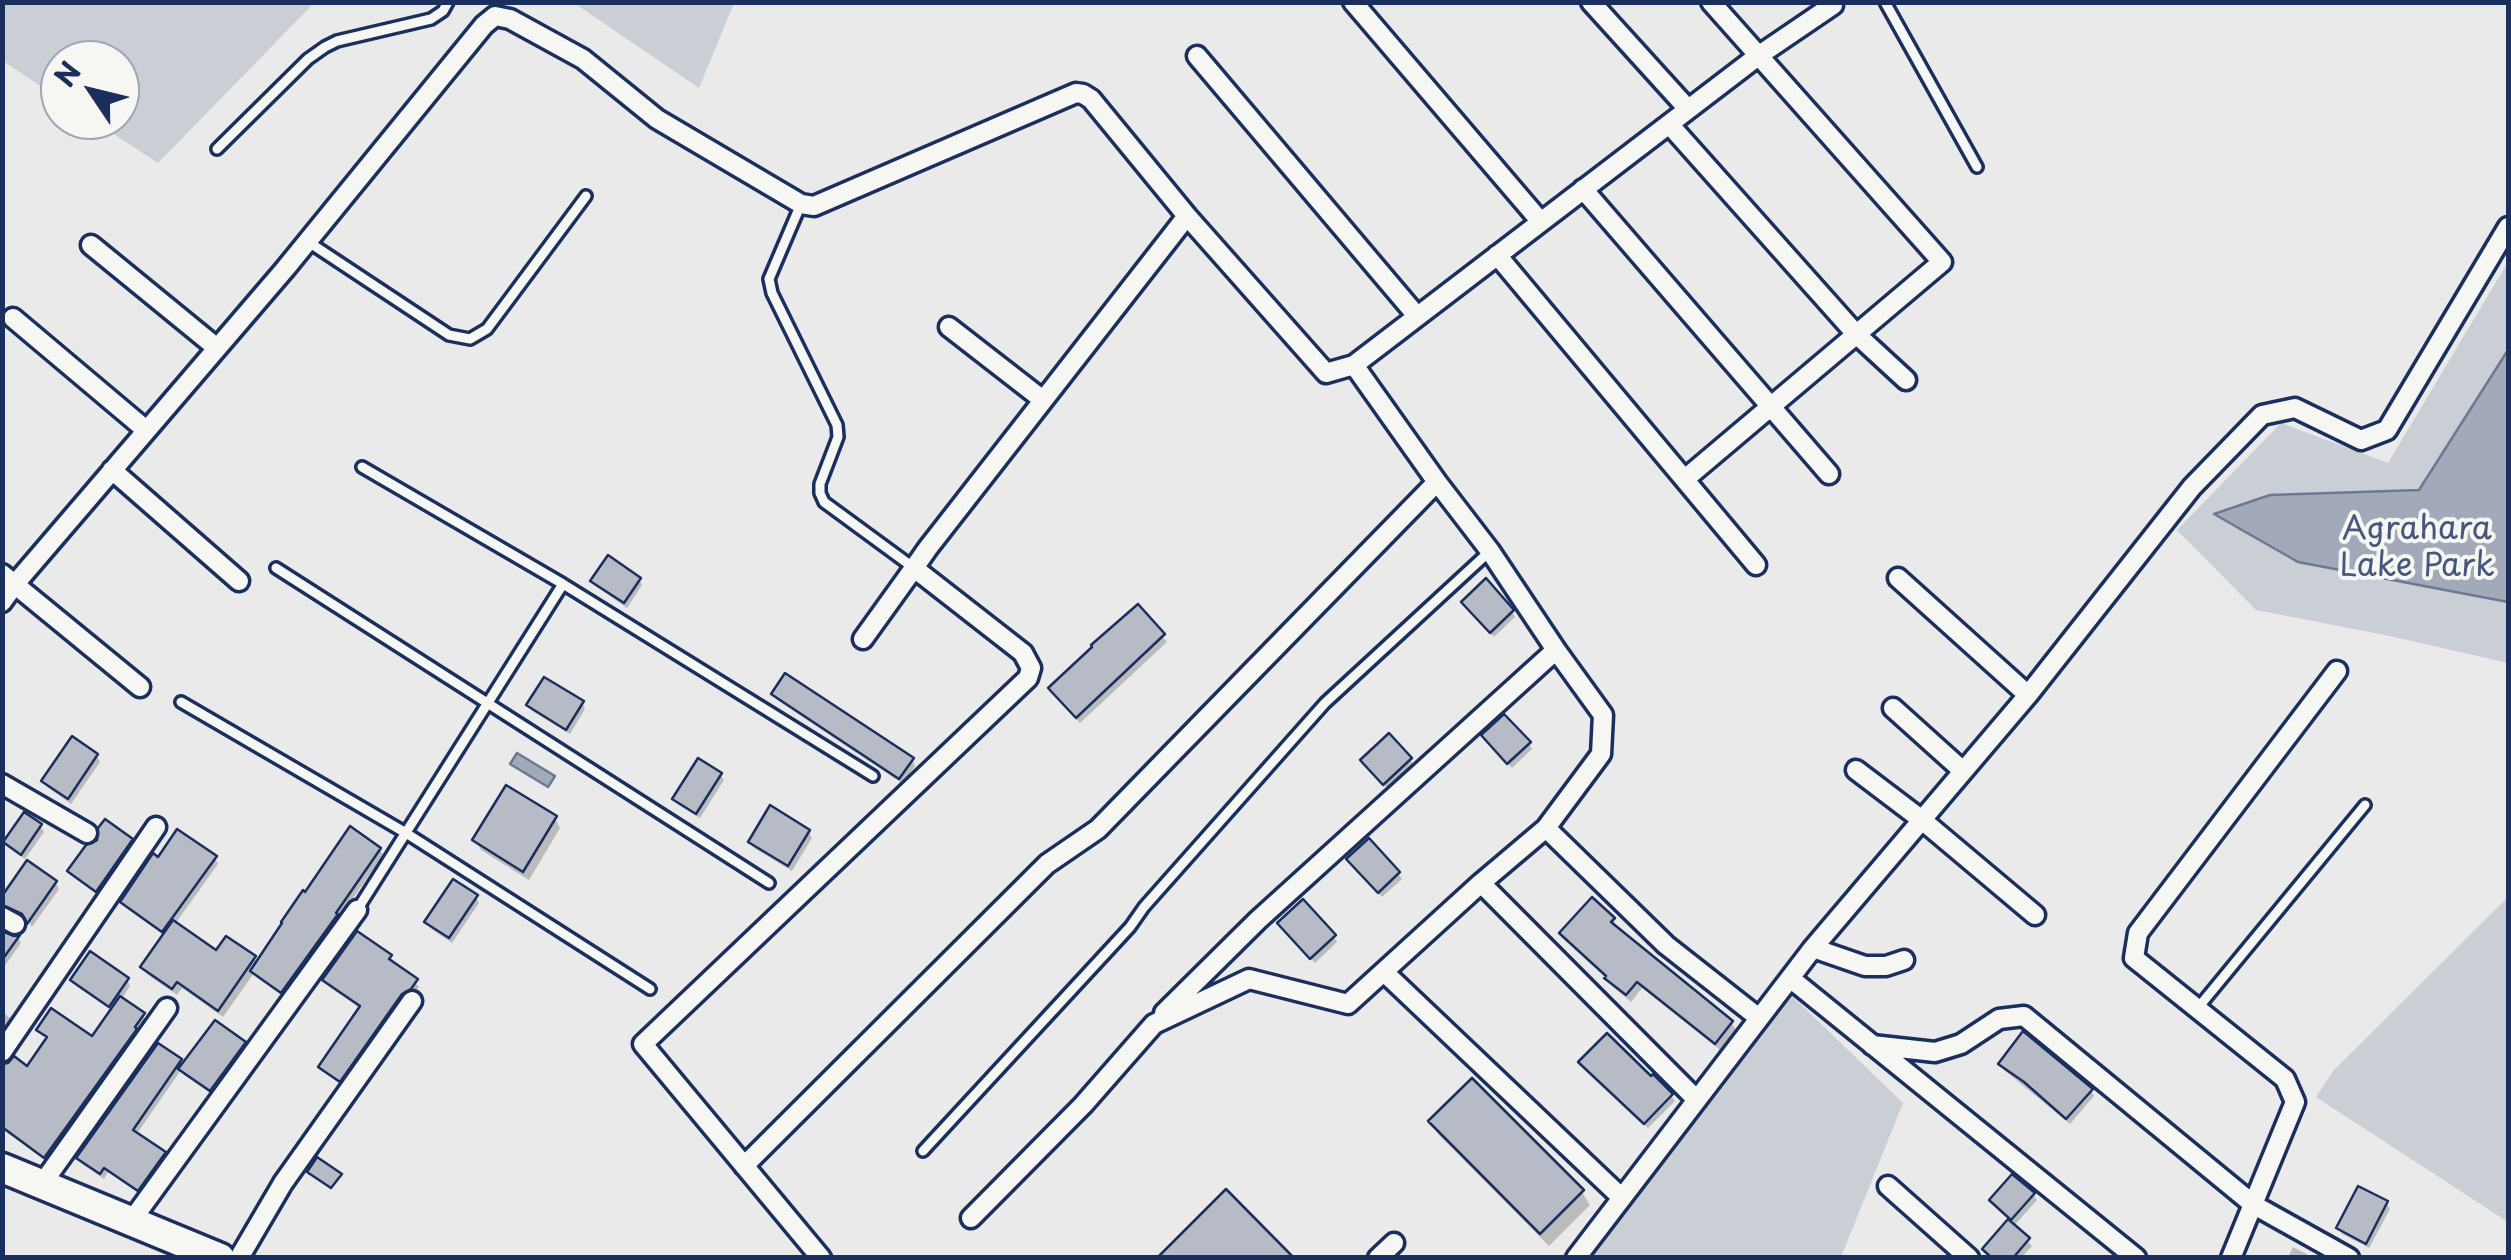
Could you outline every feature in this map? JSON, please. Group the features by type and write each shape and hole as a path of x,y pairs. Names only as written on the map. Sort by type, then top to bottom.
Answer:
{"street":[{"path":"1353,2 1541,222"},
{"path":"1591,2 1688,109"},
{"path":"1685,479 1942,262 1711,2"},
{"path":"2,602 8,579 112,470 307,242 484,25 496,16 510,19 583,59 641,108 801,204 814,206 1076,93 1083,94 1326,373 1354,364 1833,2"},
{"path":"1197,56 1417,316"},
{"path":"1669,124 1856,334 1906,380"},
{"path":"1583,189 1829,474"},
{"path":"863,639 928,548 1188,216"},
{"path":"1576,1258 1813,948 2028,695 2192,487 2262,415 2296,408 2361,440 2387,430 2508,227"},
{"path":"91,245 217,348"},
{"path":"1497,255 1756,565"},
{"path":"13,318 146,430"},
{"path":"949,327 1044,400"},
{"path":"1154,1024 1248,979 1348,1004 1546,828 1601,754 1603,715 1354,364"},
{"path":"112,470 239,581"},
{"path":"744,1166 1047,864 1098,829 1437,482"},
{"path":"821,1258 643,1044 1028,678 1031,668 1023,653 914,568"},
{"path":"1898,578 2028,695"},
{"path":"8,579 140,687"},
{"path":"971,1218 1084,1105 1154,1024 1258,920 1556,650"},
{"path":"2232,1258 2295,1102 2284,1079 2134,958 2138,934 2337,671"},
{"path":"1892,708 1964,771"},
{"path":"1856,770 2035,915"},
{"path":"2,784 88,833"},
{"path":"2,1052 156,826"},
{"path":"1546,828 1666,945 1760,1018"},
{"path":"1481,883 1697,1100"},
{"path":"132,1220 357,910"},
{"path":"1813,948 1865,966 1886,966 1904,960"},
{"path":"1384,972 1622,1198"},
{"path":"1790,978 2136,1258"},
{"path":"239,1258 282,1183 412,1002"},
{"path":"42,1184 167,1008"},
{"path":"1872,1044 1935,1052 1961,1044 1999,1019 2024,1016 2254,1205 2349,1258"},
{"path":"2,1168 220,1258"},
{"path":"1888,1186 1969,1258"},
{"path":"1378,1258 1394,1243"}],"lane":[{"path":"217,149 308,59 325,48 337,41 431,18 443,11 448,2"},
{"path":"1885,2 1977,167"},
{"path":"307,242 449,335 470,339 487,329 586,196"},
{"path":"801,204 769,279 772,293 836,425 838,437 820,493 824,502 914,568"},
{"path":"362,467 563,584 873,776"},
{"path":"923,1151 1130,927 1325,703 1490,552"},
{"path":"276,568 769,883"},
{"path":"357,910 563,584"},
{"path":"181,702 406,833 650,989"},
{"path":"2197,1009 2365,805"}],"green space":[{"path":"3,2 314,3 158,163 123,140 140,140 140,40 40,40 40,86 3,61"},
{"path":"574,3 734,3 699,88"},
{"name":"Agrahara Lake Park","path":"2508,262 2508,663 2256,610 2177,530 2281,423 2388,463"},
{"path":"2508,897 2508,1222 2316,1097 2334,1070"},
{"path":"1791,995 1903,1103 1841,1257 1588,1257"}],"water":[{"path":"2508,350 2508,602 2298,562 2214,514 2270,495 2419,490"},
{"path":"517,753 555,776 548,787 510,764"}],"building":[{"path":"608,555 641,578 624,603 590,581"},
{"path":"1486,578 1514,610 1490,633 1461,602"},
{"path":"1138,604 1165,634 1076,718 1048,688"},
{"path":"785,673 914,758 899,779 771,694"},
{"path":"544,677 584,701 566,730 526,705"},
{"path":"1504,714 1531,742 1507,764 1481,735"},
{"path":"1389,733 1412,758 1383,785 1360,760"},
{"path":"72,736 98,754 68,799 41,781"},
{"path":"698,758 722,773 696,814 672,799"},
{"path":"506,785 557,816 523,872 472,840"},
{"path":"770,805 810,830 788,866 748,842"},
{"path":"24,812 42,824 21,855 3,842"},
{"path":"105,819 133,839 96,892 67,871 86,845 97,840 98,828"},
{"path":"350,826 381,848 281,993 250,971"},
{"path":"177,829 217,856 162,932 120,902 153,853 158,857"},
{"path":"1369,838 1400,872 1378,893 1346,859"},
{"path":"27,860 57,881 27,924 22,914 2,905 2,896"},
{"path":"453,879 478,895 449,938 424,922"},
{"path":"1592,897 1615,918 1611,922 1733,1021 1715,1044 1637,982 1626,995 1559,933"},
{"path":"1303,899 1336,935 1310,959 1277,923"},
{"path":"173,920 216,950 226,936 256,956 218,1011 177,982 172,989 140,967"},
{"path":"2,931 20,935 2,960"},
{"path":"357,931 418,979 402,994 340,1082 318,1067 360,1006 322,980"},
{"path":"90,951 129,978 109,1007 70,980"},
{"path":"120,996 145,1013 44,1158 2,1127 2,1064 14,1056 27,1066 47,1037 36,1030 51,1008 92,1036"},
{"path":"215,1020 246,1042 210,1091 178,1069"},
{"path":"2023,1031 2093,1089 2066,1119 1998,1064"},
{"path":"1607,1033 1673,1094 1644,1124 1578,1062"},
{"path":"158,1043 182,1059 133,1130 166,1152 138,1191 104,1168 100,1174 76,1158"},
{"path":"1472,1078 1584,1190 1540,1234 1428,1121"},
{"path":"317,1157 342,1174 331,1188 307,1172"},
{"path":"2012,1174 2035,1193 2011,1220 1989,1200"},
{"path":"2358,1186 2388,1201 2366,1244 2336,1228"},
{"path":"1226,1189 1294,1258 1157,1258"},
{"path":"2008,1219 2030,1238 2013,1258 1992,1258 1982,1249"}]}
